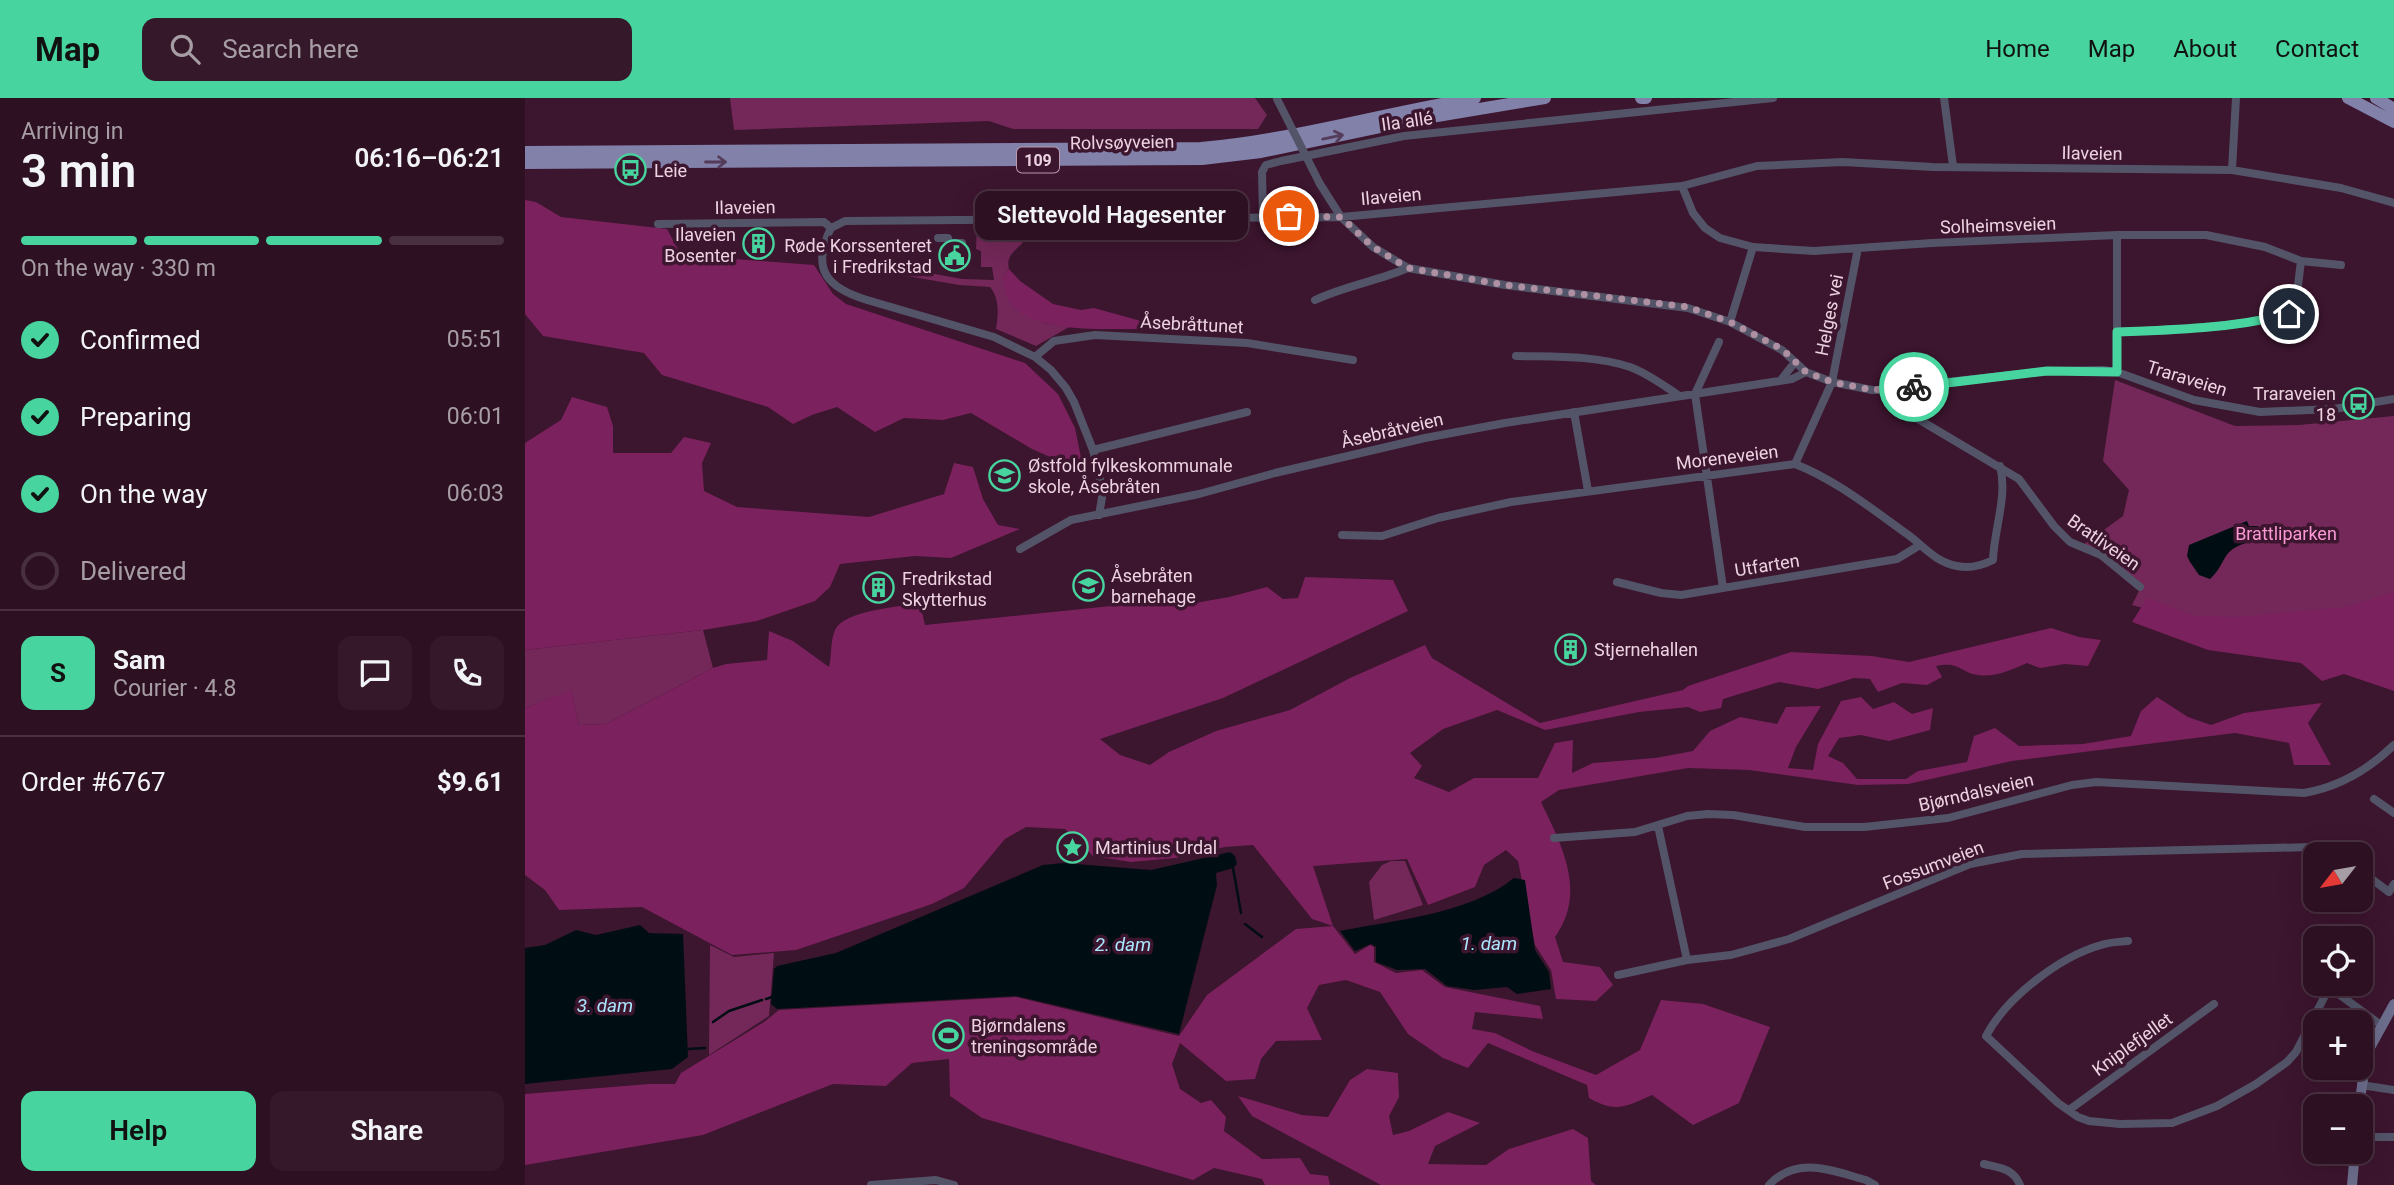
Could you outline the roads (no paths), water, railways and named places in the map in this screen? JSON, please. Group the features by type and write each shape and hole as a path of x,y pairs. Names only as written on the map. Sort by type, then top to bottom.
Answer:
{"main road":[{"name":"Rolvsøyveien","path":"525,152 1201,148 1259,141 1475,98"},
{"name":"Rolvsøyveien","path":"525,163 1202,159 1261,152 1419,119 1545,98"},
{"path":"1641,98 1646,98"},
{"path":"2348,98 2394,122"},
{"path":"2376,98 2394,108"}],"street":[{"name":"Traraveien","path":"1277,98 1320,184 1341,217 1373,247 1408,268 1505,285 1688,307 1730,322 1782,349 1806,372 1832,382 1872,390 1898,390 2047,371 2117,372 2194,400 2260,412 2334,409 2394,398"},
{"name":"Ila allé","path":"1263,216 1262,172 1266,165 1281,161 1403,136 1773,98"},
{"path":"1944,98 1952,166"},
{"path":"2232,170 2236,98"},
{"name":"Ilaveien","path":"658,225 824,222 831,228 845,221 1341,217 1682,186 1757,166 1843,162 2232,170 2341,188 2394,203"},
{"name":"Solheimsveien","path":"1682,186 1693,213 1705,228 1720,238 1753,247 1814,251 1932,243 2206,234 2265,247 2301,261 2341,265"},
{"path":"831,228 824,245 823,257 825,274 834,286 848,294 994,337 1035,357 1066,388 1093,450 1103,492 1099,514"},
{"path":"2117,235 2117,372"},
{"path":"937,238 949,238 949,243 962,243"},
{"path":"1730,322 1753,247"},
{"name":"Helges vei","path":"1795,464 1832,382 1858,248"},
{"path":"2117,332 2207,328 2261,321 2289,314 2296,302 2301,261"},
{"path":"1315,300 1334,291 1408,268"},
{"name":"Åsebråttunet","path":"1035,357 1053,341 1104,335 1247,343 1353,360"},
{"path":"1719,342 1695,394 1723,588"},
{"path":"1516,356 1586,358 1616,363 1633,368 1678,395"},
{"path":"1781,380 1795,362"},
{"name":"Åsebråtveien","path":"1020,549 1071,520 1199,494 1275,473 1425,438 1678,395 1792,379 1806,372"},
{"name":"Bratliveien","path":"1898,390 1900,404 1913,416 2019,479 2054,526 2070,542 2101,555 2140,587"},
{"path":"1093,450 1247,412"},
{"path":"1574,412 1588,491"},
{"name":"Moreneveien","path":"1342,535 1382,536 1438,518 1484,508 1588,491 1795,464 1840,487 1933,557 1958,567 1981,566 1993,559 2004,486 2000,466"},
{"name":"Utfarten","path":"1617,582 1681,595 1897,559 1920,545"},
{"name":"Bjørndalsveien","path":"1554,838 1622,834 1708,814 1733,815 1805,827 1864,827 1948,818 2073,785 2096,782 2304,793 2324,789 2349,779 2394,745"},
{"path":"2374,799 2394,813"},
{"path":"1658,826 1687,960"},
{"name":"Fossumveien","path":"1618,975 1687,960 1731,955 1789,939 1970,864 1995,858 2022,854 2303,847"},
{"path":"2373,878 2391,888"},
{"path":"2128,941 2101,945 2071,958 2035,981 2010,1003 1986,1035 2058,1103 2089,1121 2163,1123 2184,1119 2217,1106 2256,1084 2287,1062 2325,996"},
{"path":"2343,996 2381,1025"},
{"name":"Kniplefjellet","path":"2069,1110 2214,1004"},
{"path":"2360,1094 2367,1054 2394,1004"},
{"path":"2361,1085 2394,1090"},
{"path":"2373,1137 2394,1137"},
{"path":"1984,1164 2010,1171 2015,1174 2020,1185"},
{"path":"2352,1185 2354,1164"},
{"path":"1769,1185 1791,1169 1807,1166 1866,1180 1875,1185"},
{"path":"871,1185 936,1181 954,1185"}],"water":[{"path":"2247,521 2249,526 2258,526 2265,532 2270,532 2270,529 2278,530 2279,536 2237,547 2226,556 2210,579 2199,575 2187,556 2189,545"},
{"name":"2. dam","path":"1230,852 1235,856 1237,864 1233,868 1216,873 1217,885 1179,1034 1016,996 777,1009 771,1004 774,969 777,966 836,953 1043,865 1063,863 1151,870"},
{"name":"1. dam","path":"1514,878 1525,880 1535,950 1549,972 1551,989 1517,994 1507,987 1474,990 1447,986 1425,969 1397,970 1376,962 1376,947 1371,944 1355,951 1340,931 1454,908 1496,890"},
{"name":"3. dam","path":"640,925 649,933 683,934 688,1057 672,1069 525,1084 525,948 545,945 576,930 596,935"}],"waterway":[{"path":"1233,868 1241,913"},
{"path":"1245,924 1262,937"},
{"path":"766,999 772,997"},
{"path":"713,1022 729,1011 762,1000"},
{"path":"688,1049 705,1048"}],"place":[{"name":"Leie","path":"631,170"},
{"name":"Slettevold Hagesenter","path":"1289,216"},
{"name":"Ilaveien Bosenter","path":"759,244"},
{"name":"Røde Korssenteret i Fredrikstad","path":"955,255"},
{"name":"Traraveien 18","path":"2359,403"},
{"name":"Østfold fylkeskommunale skole, Åsebråten","path":"1005,475"},
{"name":"Åsebråten barnehage","path":"1088,585"},
{"name":"Fredrikstad Skytterhus","path":"879,588"},
{"name":"Stjernehallen","path":"1571,649"},
{"name":"Martinius Urdal","path":"1072,847"},
{"name":"Bjørndalens treningsområde","path":"948,1035"}],"park label":[{"name":"Brattliparken","path":"2286,533"}]}
